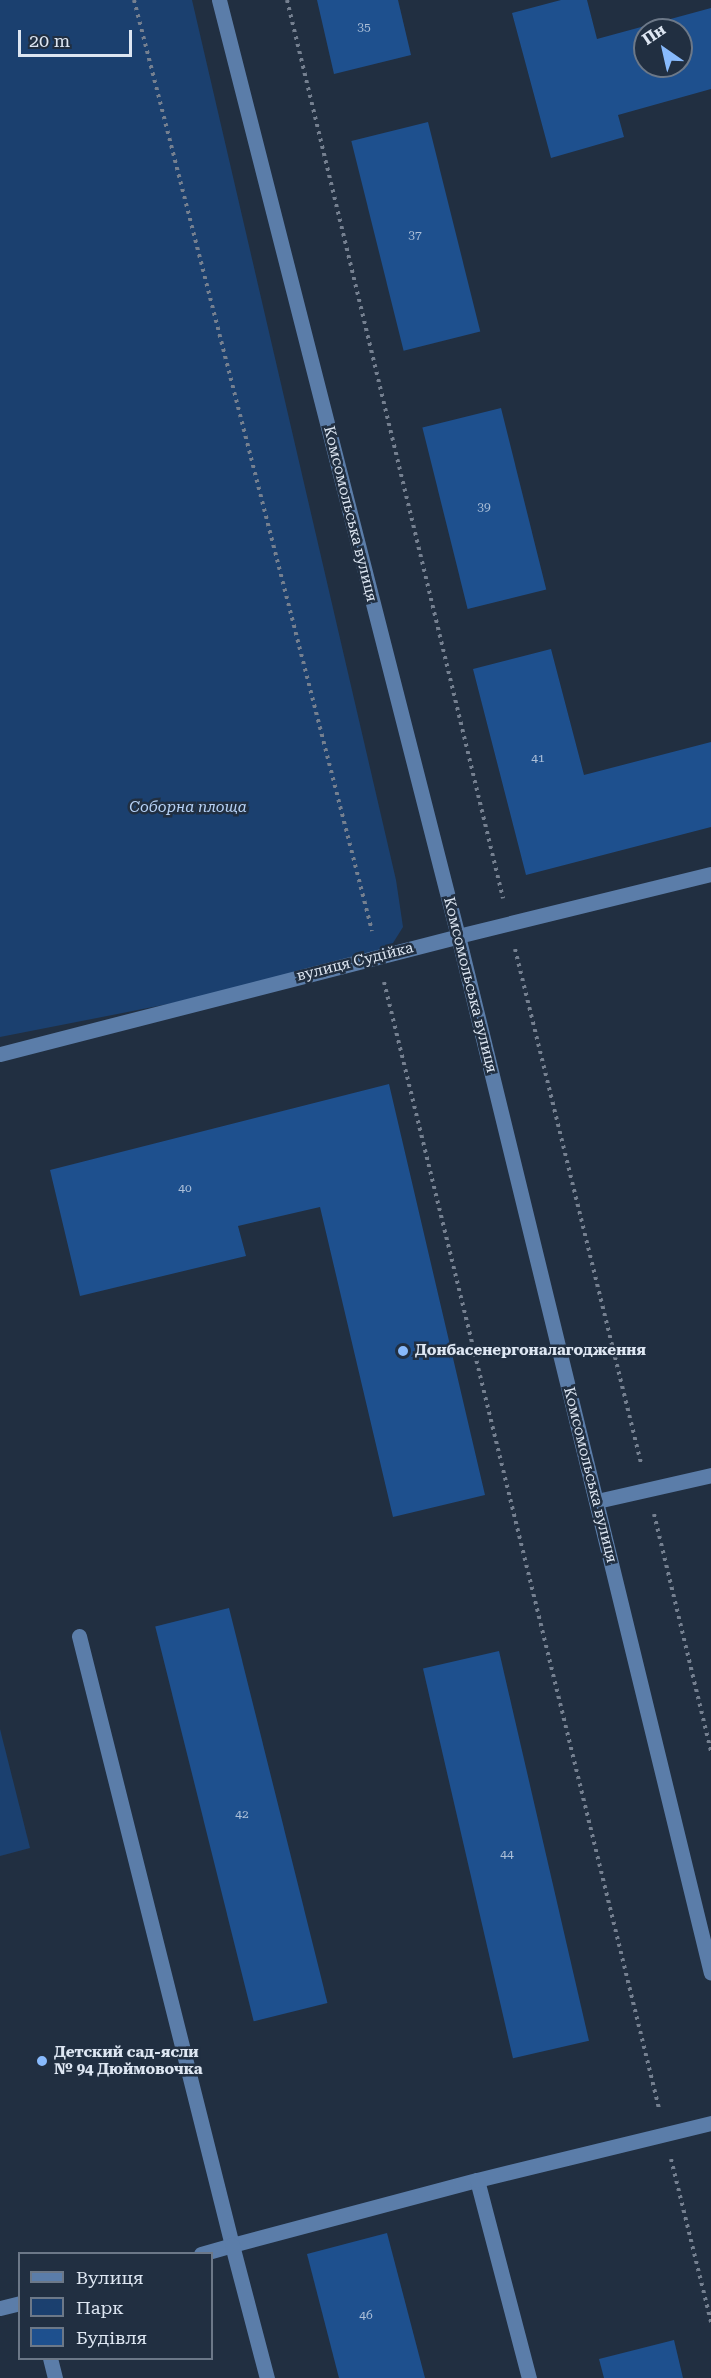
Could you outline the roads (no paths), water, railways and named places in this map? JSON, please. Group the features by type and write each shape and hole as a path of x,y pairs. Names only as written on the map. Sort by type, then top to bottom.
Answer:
{"street":[{"name":"Комсомольська вулиця","path":"219,0 458,936 711,1973"},
{"name":"вулиця Судійка","path":"0,1054 378,956 711,874"},
{"path":"597,1501 711,1475"},
{"path":"79,1636 267,2378"},
{"path":"205,2252 477,2180 711,2123"},
{"path":"477,2180 529,2378"},
{"path":"0,2308 18,2304"},
{"path":"50,2360 55,2378"}],"place":[{"name":"Донбасенергоналагодження","path":"403,1351"},
{"name":"Детский сад-ясли № 94 Дюймовочка","path":"42,2061"}],"park label":[{"name":"Соборна площа","path":"188,808"}]}
